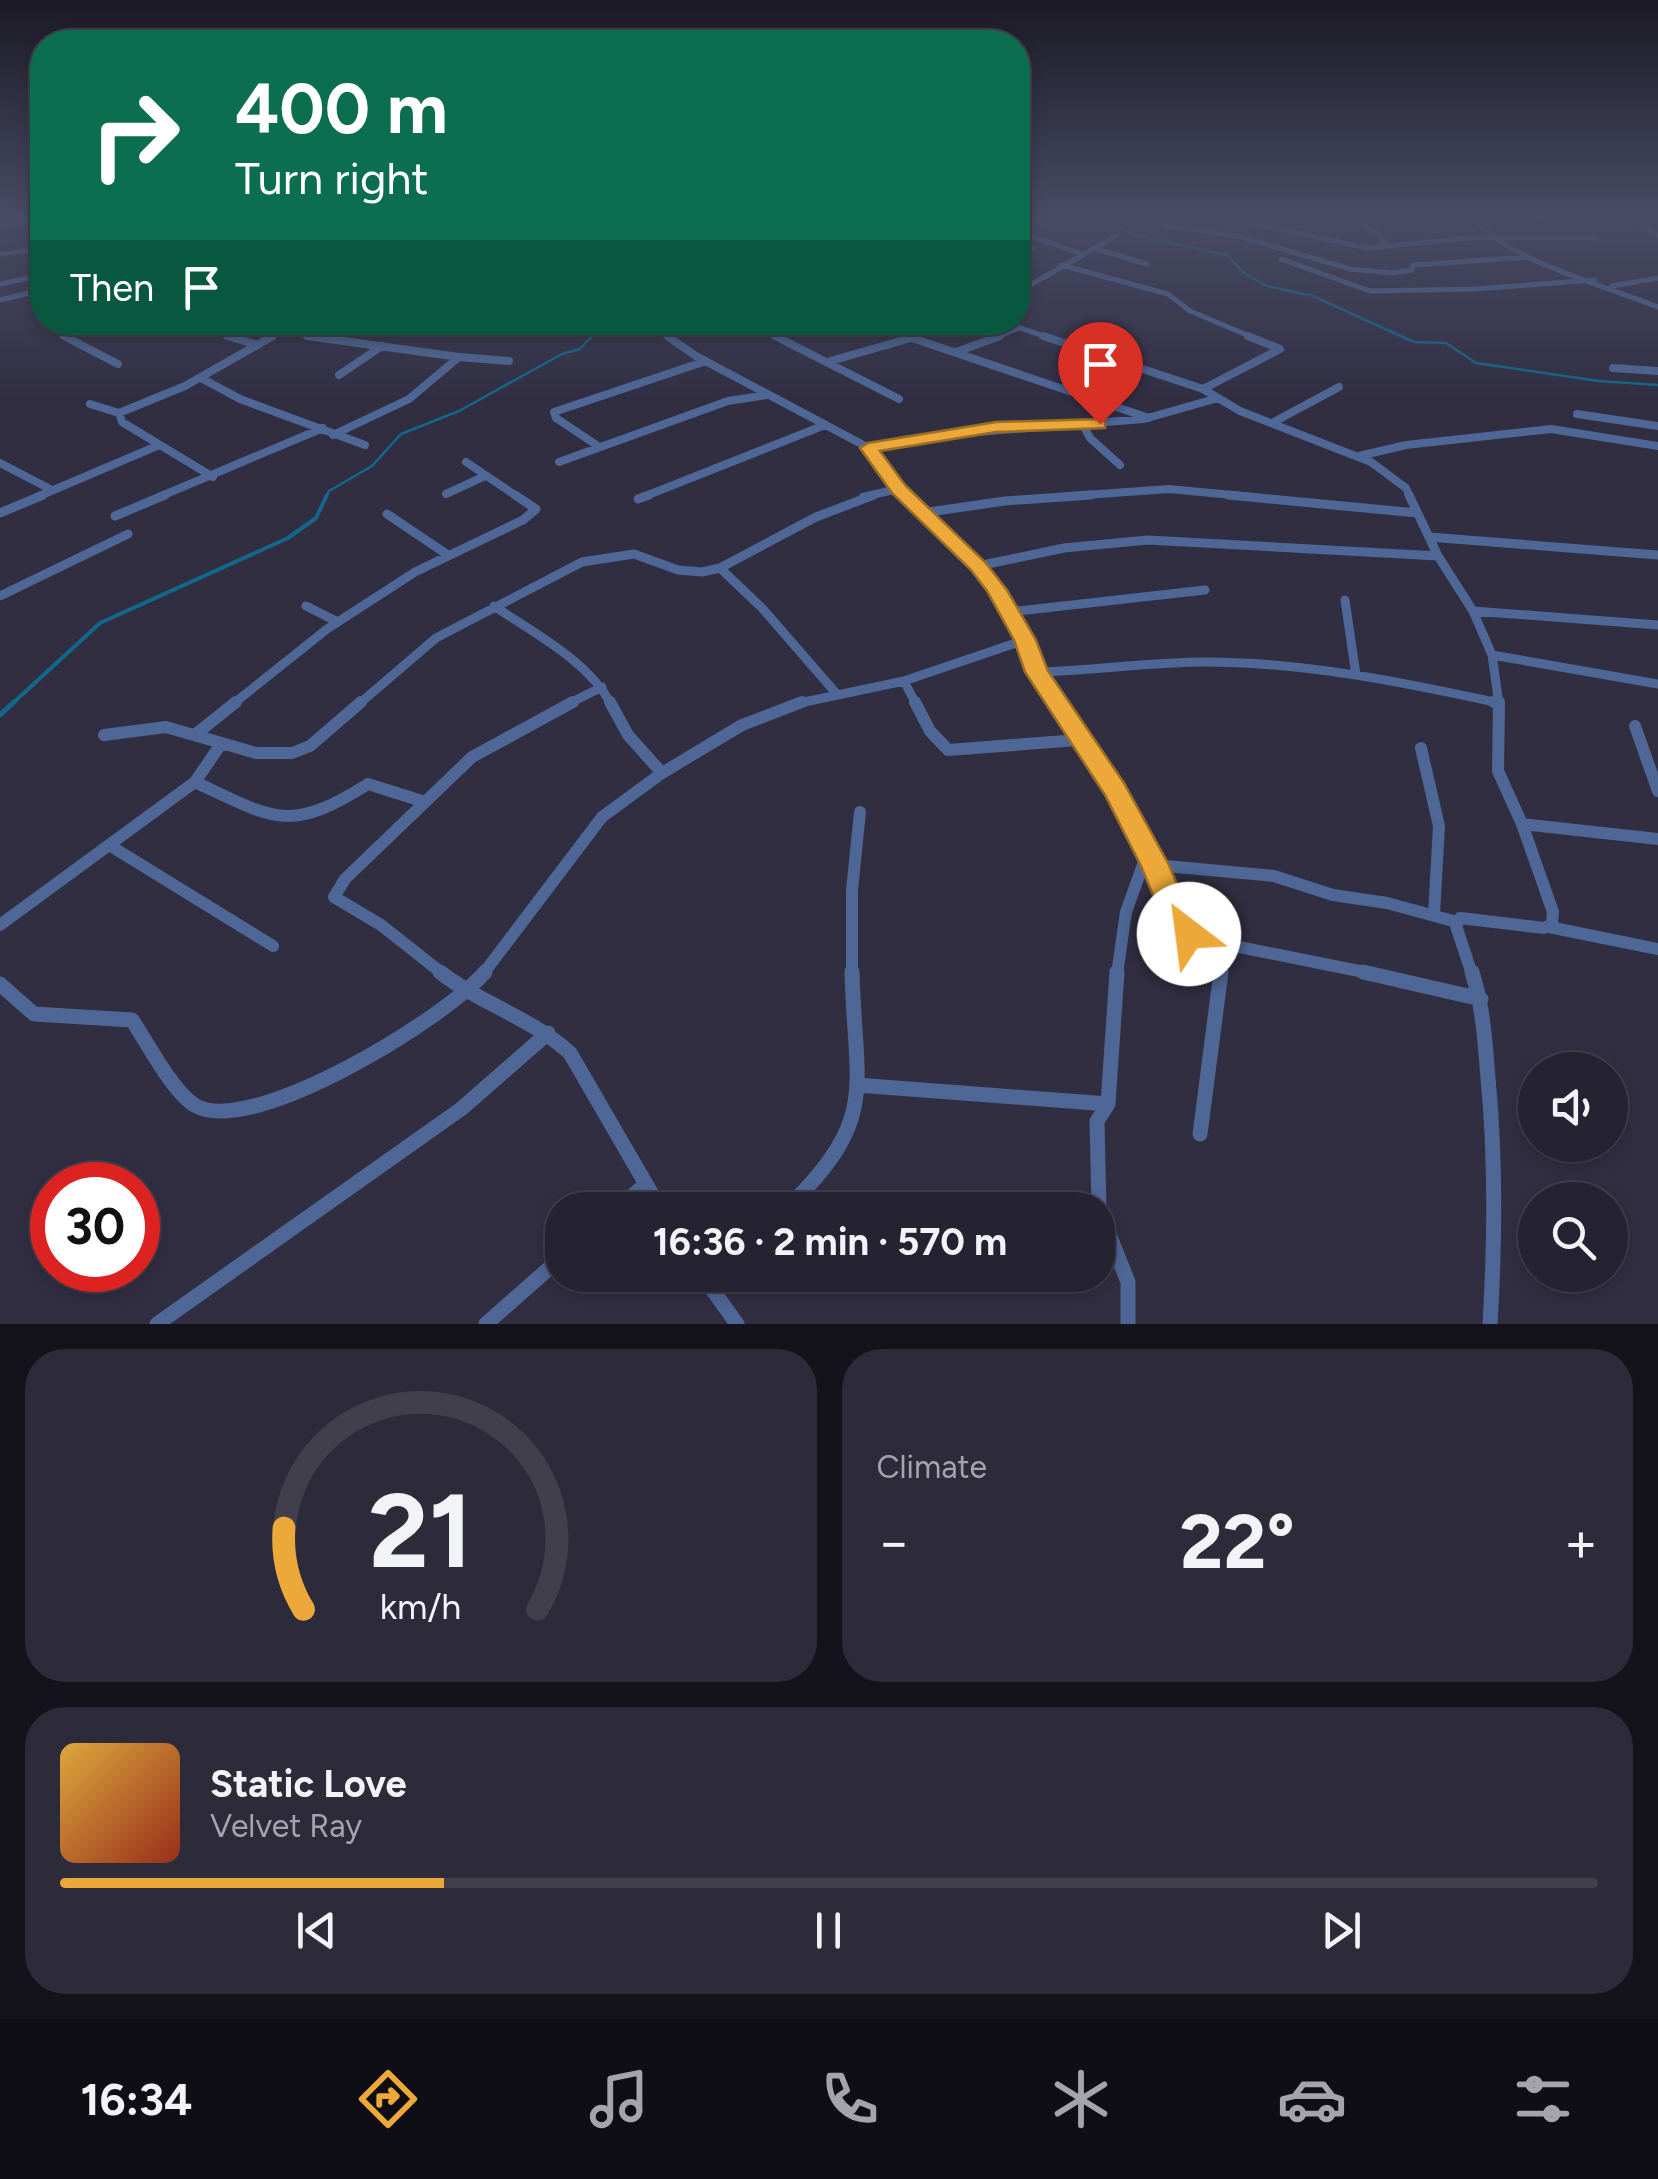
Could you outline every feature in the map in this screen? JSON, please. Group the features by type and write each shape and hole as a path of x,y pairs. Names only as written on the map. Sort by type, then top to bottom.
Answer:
{"street":[{"path":"1099,276 1168,294 1190,311 1280,350 1203,389"},
{"path":"1326,276 1370,292 1595,280"},
{"path":"1583,276 1658,307"},
{"path":"0,284 30,277"},
{"path":"1611,286 1658,278"},
{"path":"0,300 30,293"},
{"path":"1030,333 1203,389 1272,423 1359,456 1388,472 1406,488 1492,656 1499,704 1498,771 1522,824 1553,912 1549,927"},
{"path":"64,335 118,364"},
{"path":"223,335 258,344"},
{"path":"119,414 129,406 201,378 219,363 276,335"},
{"path":"305,335 459,358 509,361"},
{"path":"667,335 706,361 868,448 898,489 978,566 1025,640 1037,672 1078,740 1115,790 1152,858 1182,928 1227,946 1279,952 1481,999"},
{"path":"772,335 899,399"},
{"path":"905,335 1150,418"},
{"path":"955,352 1001,335"},
{"path":"827,362 911,338"},
{"path":"340,375 383,345"},
{"path":"333,435 409,399 459,358"},
{"path":"598,446 556,418 554,412 706,361"},
{"path":"1613,368 1658,370"},
{"path":"201,378 240,399 365,445"},
{"path":"1272,423 1339,387"},
{"path":"559,462 728,401 768,395"},
{"path":"868,448 996,427 1150,418 1218,398"},
{"path":"90,404 119,414"},
{"path":"119,414 122,422 213,477"},
{"path":"1577,414 1658,426"},
{"path":"1083,424 1090,438 1120,465"},
{"path":"638,499 825,426"},
{"path":"115,516 323,428"},
{"path":"1359,456 1406,445 1551,429 1658,446"},
{"path":"0,513 158,446"},
{"path":"196,734 338,622 448,555 536,510 466,462"},
{"path":"0,463 52,490"},
{"path":"446,494 486,476"},
{"path":"104,735 157,726 221,744 286,756 302,750 436,638 582,562 606,555 634,554 664,568 692,572 720,568 816,517 860,498 898,489"},
{"path":"922,514 969,504 1169,489 1417,513"},
{"path":"387,514 448,555"},
{"path":"0,596 128,534"},
{"path":"1428,537 1658,555"},
{"path":"978,566 1064,548 1148,540 1438,556"},
{"path":"720,568 762,608 834,692"},
{"path":"1008,612 1205,590"},
{"path":"1344,600 1356,675"},
{"path":"306,606 338,622"},
{"path":"494,606 567,654 602,687 628,736 662,773"},
{"path":"1472,612 1658,626"},
{"path":"0,984 34,1014 132,1020 184,1096 198,1107 226,1112 249,1110 340,1072 468,993 516,935 602,817 662,773 742,725 834,692 904,682 940,666 1025,640"},
{"path":"1492,656 1658,684"},
{"path":"1037,672 1104,672 1210,662 1356,675 1499,704"},
{"path":"904,682 930,732 948,750 1078,740"},
{"path":"602,687 496,740 472,757 345,880 334,897 381,925 468,993 548,1034 570,1052 649,1192"},
{"path":"213,719 221,744"},
{"path":"1635,726 1658,791"},
{"path":"0,925 196,782 221,744"},
{"path":"1421,748 1439,826 1434,914"},
{"path":"196,782 287,821 313,816 368,784 425,802"},
{"path":"803,1192 840,1146 856,1113 854,942 848,910 860,812"},
{"path":"1522,824 1658,838"},
{"path":"109,844 273,946"},
{"path":"1152,858 1274,876 1334,895 1457,922 1472,917 1549,927 1658,949"},
{"path":"1128,1324 1128,1282 1099,1208 1097,1121 1108,1104 1124,922 1136,873 1152,858"},
{"path":"1457,922 1458,938 1481,999 1496,1165 1490,1324"},
{"path":"1200,1134 1215,1000 1227,946"},
{"path":"157,1324 461,1110 548,1034"},
{"path":"856,1085 1108,1104"},
{"path":"637,1192 645,1185"},
{"path":"486,1324 545,1272"},
{"path":"718,1292 737,1324"}],"waterway":[{"path":"1249,276 1267,286 1313,296 1414,342 1446,343 1476,363 1599,381 1658,385"},
{"path":"327,495 372,466 401,434 459,411 562,354 580,349 593,335"},
{"path":"12,704 100,623 288,538 316,518 327,495"},
{"path":"0,715 14,702"}],"route":[{"path":"1100,424 996,427 868,448 898,489 978,566 997,590 1025,640 1037,672 1078,740 1115,790 1155,865 1177,920 1189,934"}]}
